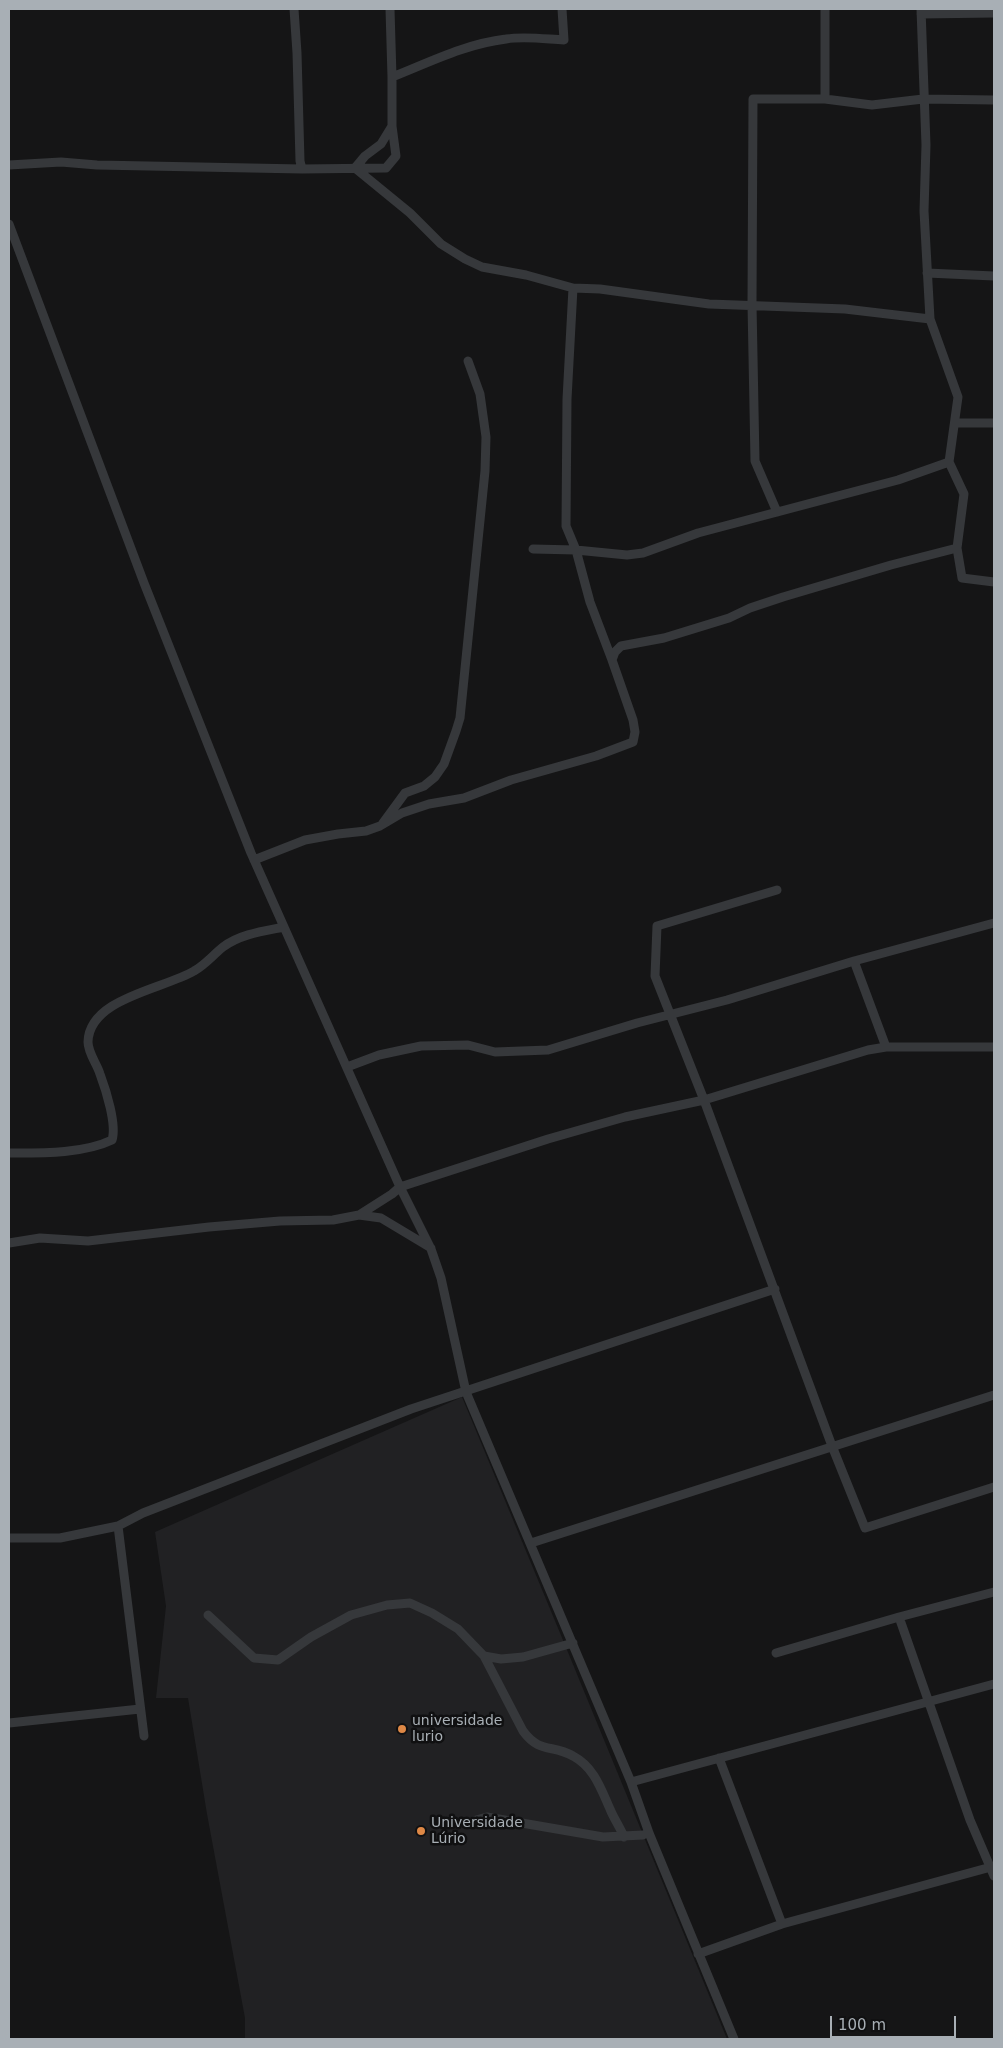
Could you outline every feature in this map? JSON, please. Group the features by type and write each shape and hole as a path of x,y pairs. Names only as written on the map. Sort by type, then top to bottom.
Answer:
{"street":[{"path":"294,9 300,161 302,169"},
{"path":"9,165 61,162 97,165 302,169 386,168 396,156 392,126 390,9"},
{"path":"392,77 430,60 489,42 520,38 564,40 562,9"},
{"path":"825,9 825,99"},
{"path":"994,13 921,11 926,145 924,211 930,319 958,397 956,423 949,462 964,494 956,548 962,578 994,582"},
{"path":"777,512 755,461 752,304 753,99 825,99 872,105 923,99 994,100"},
{"path":"355,168 365,156 381,144 392,126"},
{"path":"355,168 410,213 441,244 465,259 482,266 526,275 573,288 600,289 709,304 752,304 845,309 930,319"},
{"path":"9,224 10,235 254,860 400,1187 431,1248 441,1278 466,1392 631,1782 649,1833 734,2039"},
{"path":"927,273 994,276"},
{"path":"254,860 306,840 366,831 380,826 402,813 429,804 464,798 512,780 596,756 633,742 635,732 633,720 590,602 576,550 566,526 567,399 573,288"},
{"path":"380,826 405,793 424,786 435,778 444,764 460,718 485,471 486,437 480,394 468,361"},
{"path":"956,423 994,423"},
{"path":"533,549 576,550 627,555 643,552 698,533 898,480 949,462"},
{"path":"612,660 615,652 621,646 664,638 729,618 783,597 956,548"},
{"path":"777,890 656,926 655,976 669,1015 704,1100 832,1446 866,1528 994,1487"},
{"path":"346,1067 379,1055 421,1046 468,1045 495,1052 548,1050 727,1000 854,961 994,923"},
{"path":"9,1153 39,1153 80,1149 104,1144 112,1140 115,1132 105,1089 88,1042 98,1018 108,1008 128,998 176,980 194,971 225,946 248,935 284,927"},
{"path":"854,961 886,1047"},
{"path":"359,1215 400,1187 548,1139 625,1117 704,1100 868,1050 886,1047 994,1047"},
{"path":"9,1243 40,1238 88,1241 209,1227 280,1221 332,1220 359,1215 381,1218 431,1248"},
{"path":"9,1538 60,1538 118,1526 143,1513 411,1409 775,1289"},
{"path":"531,1543 994,1395"},
{"path":"118,1526 144,1736"},
{"path":"776,1653 899,1617 994,1592"},
{"path":"208,1614 254,1658 278,1660 311,1637 351,1615 386,1605 410,1603 432,1613 458,1629 484,1656 523,1732 531,1742 541,1747 561,1750 575,1756 589,1768 601,1786 609,1808 624,1836"},
{"path":"698,1954 782,1924 993,1872 970,1820 899,1617"},
{"path":"484,1656 501,1659 523,1657 573,1643"},
{"path":"631,1782 994,1684"},
{"path":"9,1723 140,1709"},
{"path":"719,1758 782,1924"},
{"path":"469,1822 487,1817 603,1837 642,1835"}],"shaded area":[{"name":"Universidade Lúrio","path":"462,1397 727,2039 245,2039 245,2018 207,1814 188,1698 156,1698 166,1606 155,1532"}],"place":[{"name":"universidade lurio","path":"402,1729"},
{"name":"Universidade Lúrio","path":"421,1831"}]}
